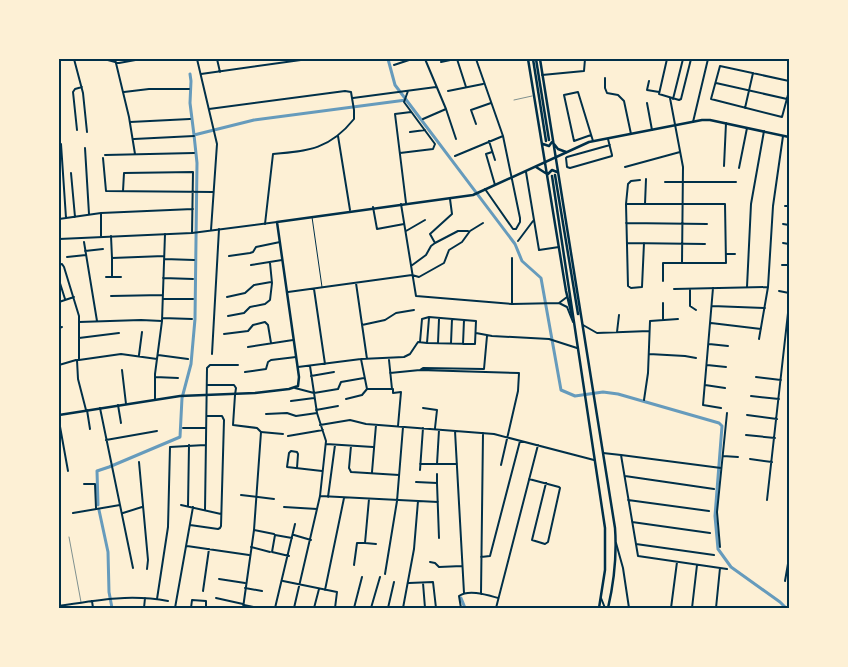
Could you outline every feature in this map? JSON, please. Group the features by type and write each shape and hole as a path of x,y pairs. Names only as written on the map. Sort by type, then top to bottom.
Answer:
{"main road":[{"path":"528,59 567,297 574,324"},
{"path":"536,59 542,75 549,146 544,145 542,142"},
{"path":"536,59 549,140 555,158 555,174 577,348 606,540 605,570 599,608"},
{"path":"59,415 182,396 235,395 296,388 299,381 298,367 277,222 350,210 473,195 593,141 693,122 710,120 789,137"},
{"path":"549,140 558,150 566,152"},
{"path":"536,167 548,175"},
{"path":"548,175 552,170 556,170 555,174 616,543 614,571 607,608"}],"street":[{"path":"74,59 82,86 87,132"},
{"path":"104,59 116,63 141,59"},
{"path":"115,59 136,154"},
{"path":"197,59 217,147 211,230"},
{"path":"217,59 220,72"},
{"path":"201,74 308,59"},
{"path":"394,65 412,59"},
{"path":"425,59 456,138"},
{"path":"441,62 456,59 466,87"},
{"path":"476,59 503,136 520,220 515,230 486,189"},
{"path":"542,75 584,71 585,59"},
{"path":"659,93 667,59"},
{"path":"682,263 683,167 671,99 683,59"},
{"path":"649,81 647,90 671,99 680,100 691,59"},
{"path":"693,122 708,59"},
{"path":"789,81 720,66 711,100 781,117 783,116 789,91"},
{"path":"745,108 753,73"},
{"path":"605,78 607,93 618,95 624,101 631,134"},
{"path":"715,83 787,99"},
{"path":"448,91 484,84"},
{"path":"77,130 73,92 82,86"},
{"path":"352,98 436,87"},
{"path":"123,92 149,89 189,89"},
{"path":"209,109 345,91 351,92 354,119 338,136 317,148 273,154 265,224"},
{"path":"400,153 433,149 435,144 404,102 408,91"},
{"path":"591,135 574,141 564,95 578,92 593,141"},
{"path":"476,124 471,110 491,103"},
{"path":"647,103 652,130"},
{"path":"423,119 446,109"},
{"path":"406,203 395,114 411,112"},
{"path":"784,112 789,113"},
{"path":"130,122 190,119"},
{"path":"724,166 726,123"},
{"path":"739,168 747,128"},
{"path":"410,132 424,130"},
{"path":"747,288 751,204 764,131"},
{"path":"134,139 194,136"},
{"path":"338,136 350,210"},
{"path":"455,156 503,136"},
{"path":"759,339 768,287 773,206 783,136"},
{"path":"608,138 610,145 612,155 610,157 570,168 567,167 567,157 610,145"},
{"path":"489,141 495,160"},
{"path":"61,144 66,218"},
{"path":"85,148 89,215"},
{"path":"492,152 486,154 495,185"},
{"path":"625,167 680,152"},
{"path":"105,155 194,153"},
{"path":"102,158 106,191 213,192"},
{"path":"71,172 76,217"},
{"path":"123,191 124,173 193,172 192,233"},
{"path":"526,172 539,250 559,247"},
{"path":"644,204 646,179"},
{"path":"640,180 631,181 628,184 626,204 628,286 630,288 642,287 644,243"},
{"path":"665,182 736,182"},
{"path":"435,243 430,234 452,214 450,198"},
{"path":"401,204 416,296 512,304 559,303 567,307 574,324"},
{"path":"626,204 725,204 727,261 725,263 663,263 663,281"},
{"path":"373,207 378,229 404,224"},
{"path":"59,219 101,213 193,209"},
{"path":"101,213 102,236"},
{"path":"312,216 322,287"},
{"path":"405,232 425,220"},
{"path":"518,241 534,220"},
{"path":"59,239 192,233 277,222"},
{"path":"287,293 412,275 418,277 442,264 449,250 462,242 470,231 483,223"},
{"path":"626,223 707,224"},
{"path":"783,224 789,225"},
{"path":"212,354 219,230"},
{"path":"410,266 426,255 435,243 458,231 470,231"},
{"path":"155,400 155,377 162,322 165,234"},
{"path":"111,236 112,277"},
{"path":"84,242 98,321"},
{"path":"229,256 250,253 253,252 256,246 280,242"},
{"path":"627,243 704,244"},
{"path":"783,243 789,244"},
{"path":"85,251 103,249"},
{"path":"727,254 735,254"},
{"path":"67,257 86,255"},
{"path":"112,258 194,260"},
{"path":"512,258 512,304"},
{"path":"251,265 282,260"},
{"path":"228,316 244,314 252,306 268,303 272,282 270,263"},
{"path":"60,264 64,267 79,316 78,379 87,410 90,429"},
{"path":"782,265 789,266"},
{"path":"106,278 121,277"},
{"path":"164,278 193,279"},
{"path":"59,280 65,299"},
{"path":"227,296 245,293 254,285 272,282"},
{"path":"356,283 367,359"},
{"path":"674,289 768,287"},
{"path":"712,288 703,405 721,408"},
{"path":"314,289 325,364"},
{"path":"690,289 690,306 696,310"},
{"path":"779,291 789,293"},
{"path":"111,296 163,295"},
{"path":"59,302 74,297"},
{"path":"559,303 567,297"},
{"path":"163,299 193,299"},
{"path":"663,303 663,319"},
{"path":"767,500 789,304"},
{"path":"712,306 765,308"},
{"path":"362,325 385,320 396,313 414,310"},
{"path":"617,332 619,315"},
{"path":"162,318 192,319"},
{"path":"427,343 429,318"},
{"path":"298,367 361,359 389,359 408,355 418,342 475,344 476,321 429,318 421,320 420,342"},
{"path":"438,343 439,319"},
{"path":"451,343 452,319"},
{"path":"644,400 648,373 650,321 678,319"},
{"path":"79,322 142,320 162,322"},
{"path":"463,344 464,320"},
{"path":"224,334 248,331 254,325 265,322 268,325 271,344"},
{"path":"710,323 761,329"},
{"path":"581,324 595,332 649,331"},
{"path":"139,356 142,332"},
{"path":"79,338 119,333"},
{"path":"476,333 549,339 577,348"},
{"path":"420,370 423,368 484,368 487,335"},
{"path":"248,347 293,340"},
{"path":"709,344 728,346"},
{"path":"59,365 78,360 121,354 157,359"},
{"path":"649,354 696,358"},
{"path":"158,355 188,359"},
{"path":"245,372 266,369 268,362 271,360 296,357"},
{"path":"361,359 367,389"},
{"path":"389,359 393,393 401,392 398,426"},
{"path":"204,510 208,366 238,365"},
{"path":"707,365 726,367"},
{"path":"294,608 320,496 326,444 314,398 310,366"},
{"path":"122,370 126,404"},
{"path":"390,373 420,370 519,373 518,391 501,464"},
{"path":"311,376 334,372"},
{"path":"155,377 178,378"},
{"path":"756,377 781,380"},
{"path":"296,388 314,393 338,389 340,382 364,378"},
{"path":"206,385 234,385 236,388 233,425 257,428 261,432 283,434"},
{"path":"705,385 725,388"},
{"path":"367,389 391,389 393,387"},
{"path":"346,399 362,396 367,389"},
{"path":"751,396 779,399"},
{"path":"291,401 314,398"},
{"path":"118,405 121,423"},
{"path":"266,414 287,412 296,416 338,406"},
{"path":"100,408 133,568"},
{"path":"423,408 436,410 435,429"},
{"path":"720,547 717,513 727,413"},
{"path":"190,525 220,528 224,420 222,416 207,416"},
{"path":"747,416 777,419"},
{"path":"320,425 350,420 376,425 483,433 507,437 594,460"},
{"path":"59,421 68,471"},
{"path":"372,473 376,425"},
{"path":"385,574 397,501 403,427"},
{"path":"183,428 206,428"},
{"path":"420,470 423,428"},
{"path":"288,436 323,430"},
{"path":"437,464 439,430"},
{"path":"106,440 157,431"},
{"path":"455,431 464,593"},
{"path":"243,606 254,530 261,432"},
{"path":"481,594 483,433"},
{"path":"746,435 775,438"},
{"path":"481,557 490,556 520,441"},
{"path":"326,444 374,448"},
{"path":"328,497 334,444"},
{"path":"188,506 189,445"},
{"path":"157,599 168,527 170,447 205,445"},
{"path":"496,608 538,445"},
{"path":"350,446 349,470 398,475"},
{"path":"297,468 298,454 291,451 287,467 322,471"},
{"path":"602,452 721,468"},
{"path":"621,455 639,556 728,569"},
{"path":"723,456 738,457"},
{"path":"750,459 772,462"},
{"path":"138,462 148,560 147,569"},
{"path":"420,464 457,464"},
{"path":"437,474 439,538"},
{"path":"624,476 714,489"},
{"path":"529,479 560,488 547,544 532,540 546,484"},
{"path":"416,482 437,483"},
{"path":"84,484 95,484 96,508"},
{"path":"241,495 274,499"},
{"path":"320,496 438,502"},
{"path":"325,590 344,498"},
{"path":"365,543 370,499"},
{"path":"628,500 709,511"},
{"path":"403,608 414,549 418,501"},
{"path":"73,513 120,505"},
{"path":"181,505 221,514"},
{"path":"122,513 142,507"},
{"path":"175,608 193,507"},
{"path":"284,507 317,509"},
{"path":"632,522 710,533"},
{"path":"275,608 289,556 295,524"},
{"path":"254,530 274,534"},
{"path":"289,556 272,552 275,535 311,540"},
{"path":"354,565 357,543 376,544"},
{"path":"616,543 623,568 629,608"},
{"path":"636,544 714,555"},
{"path":"187,546 249,555"},
{"path":"251,547 270,552"},
{"path":"204,590 209,549"},
{"path":"784,581 789,558"},
{"path":"430,562 435,563 439,567 462,566"},
{"path":"672,608 677,562"},
{"path":"692,608 696,565"},
{"path":"716,608 720,568"},
{"path":"354,608 362,577"},
{"path":"371,608 380,577"},
{"path":"219,579 246,583"},
{"path":"283,581 338,593 336,608"},
{"path":"388,608 394,582"},
{"path":"409,583 433,582 436,608"},
{"path":"423,583 425,608"},
{"path":"245,588 262,591"},
{"path":"314,608 319,589"},
{"path":"461,608 459,596 464,593 498,598"},
{"path":"59,606 113,598 145,598 168,601"},
{"path":"144,608 145,598"},
{"path":"216,598 243,606 259,608"},
{"path":"602,598 607,608"},
{"path":"191,608 192,600 206,601 206,608"},
{"path":"92,601 93,608"}],"lane":[{"path":"514,100 534,95"},
{"path":"69,537 81,603"}],"waterway":[{"path":"388,59 395,85 515,244 522,261 541,278 561,390 575,396 603,392 618,394 719,423 722,426 715,516 718,549 731,567 786,608"},
{"path":"190,74 190,103 194,135"},
{"path":"98,505 97,471 180,437 182,398 191,364 195,319 197,163 194,135 254,120 406,100"},
{"path":"99,510 108,552 109,592 112,608"},
{"path":"461,598 465,608"}]}
